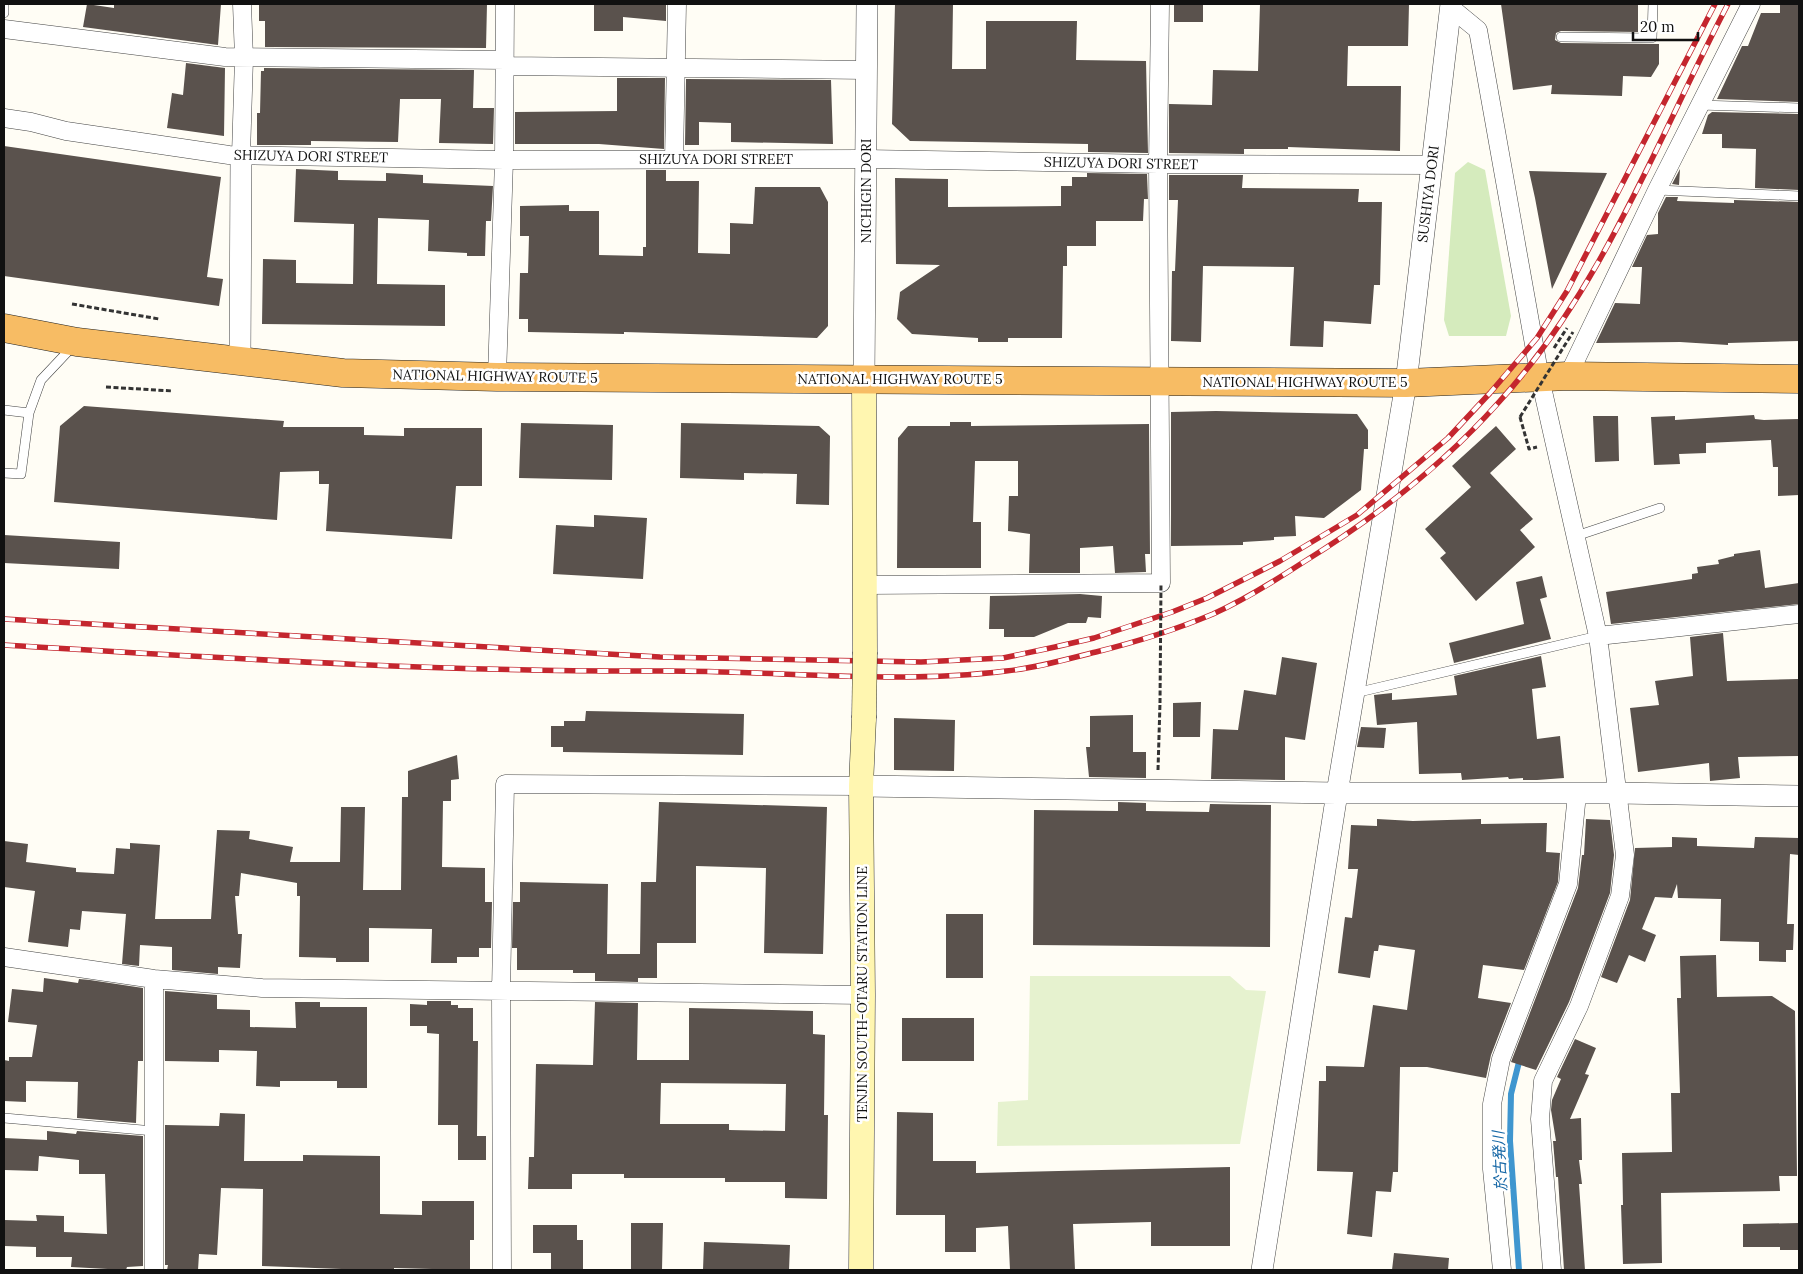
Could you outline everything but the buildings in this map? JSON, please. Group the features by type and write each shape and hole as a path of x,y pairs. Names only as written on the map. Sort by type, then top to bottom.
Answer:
{"highway":[{"name":"NATIONAL HIGHWAY ROUTE 5","path":"4,328 77,342 240,363 343,373 497,377 1406,383 1568,376 1799,379"}],"main road":[{"path":"864,378 866,584"},
{"name":"TENJIN SOUTH-OTARU STATION LINE","path":"861,1270 863,995 861,786 866,584"}],"street":[{"path":"240,363 241,155 244,58 242,4"},
{"path":"497,377 504,160 505,4"},
{"path":"674,159 677,4"},
{"name":"NICHIGIN DORI","path":"864,378 867,4"},
{"path":"866,584 1161,583 1158,164 1160,4"},
{"path":"1568,376 1657,190 1751,4"},
{"path":"1450,6 1478,30 1540,378 1576,536 1617,793 1625,855 1620,896 1579,1006 1543,1081 1540,1119 1552,1270"},
{"name":"SUSHIYA DORI","path":"1262,1270 1337,794 1406,383 1450,6"},
{"path":"4,29 244,58 676,68 866,70"},
{"name":"SHIZUYA DORI STREET","path":"4,118 31,122 66,131 241,155 504,160 866,159 1158,164 1432,165"},
{"path":"1593,637 1799,614"},
{"path":"502,1270 501,992 505,784 861,786 1337,794 1617,793 1799,796"},
{"path":"1502,1270 1492,1169 1492,1104 1501,1059 1568,884 1577,794"},
{"path":"4,957 154,979 262,988 863,995"},
{"path":"154,979 154,1270"}],"lane":[{"path":"4,4 4,13"},
{"path":"1561,37 1652,38 1653,4"},
{"path":"1699,105 1799,108"},
{"path":"1657,190 1799,196"},
{"path":"4,474 21,474 29,413 41,380 77,342"},
{"path":"4,410 29,413"},
{"path":"1576,536 1660,508"},
{"path":"1354,693 1593,637"},
{"path":"4,1118 154,1131"}],"path":[{"path":"72,304 158,319"},
{"path":"1546,445 1528,449 1520,417 1573,332"},
{"path":"106,387 173,391"},
{"path":"1157,791 1161,583"}],"green space":[{"path":"1468,162 1485,170 1511,316 1506,336 1449,336 1444,320 1455,173"},
{"path":"1030,976 1230,976 1246,990 1266,991 1240,1144 997,1146 998,1102 1028,1100"}],"waterway":[{"name":"於古発川","path":"1519,1270 1510,1141 1511,1094 1520,1058"}],"railway":[{"path":"4,619 660,657 921,662 1003,658 1094,638 1172,612 1207,598 1280,561 1357,515 1448,438 1490,393 1537,338 1567,291 1715,4"},
{"path":"4,645 413,667 576,671 701,671 920,677 963,675 1029,668 1126,644 1184,625 1213,614 1247,597 1356,528 1431,469 1499,402 1536,358 1569,311 1599,261 1652,159 1728,4"}]}
